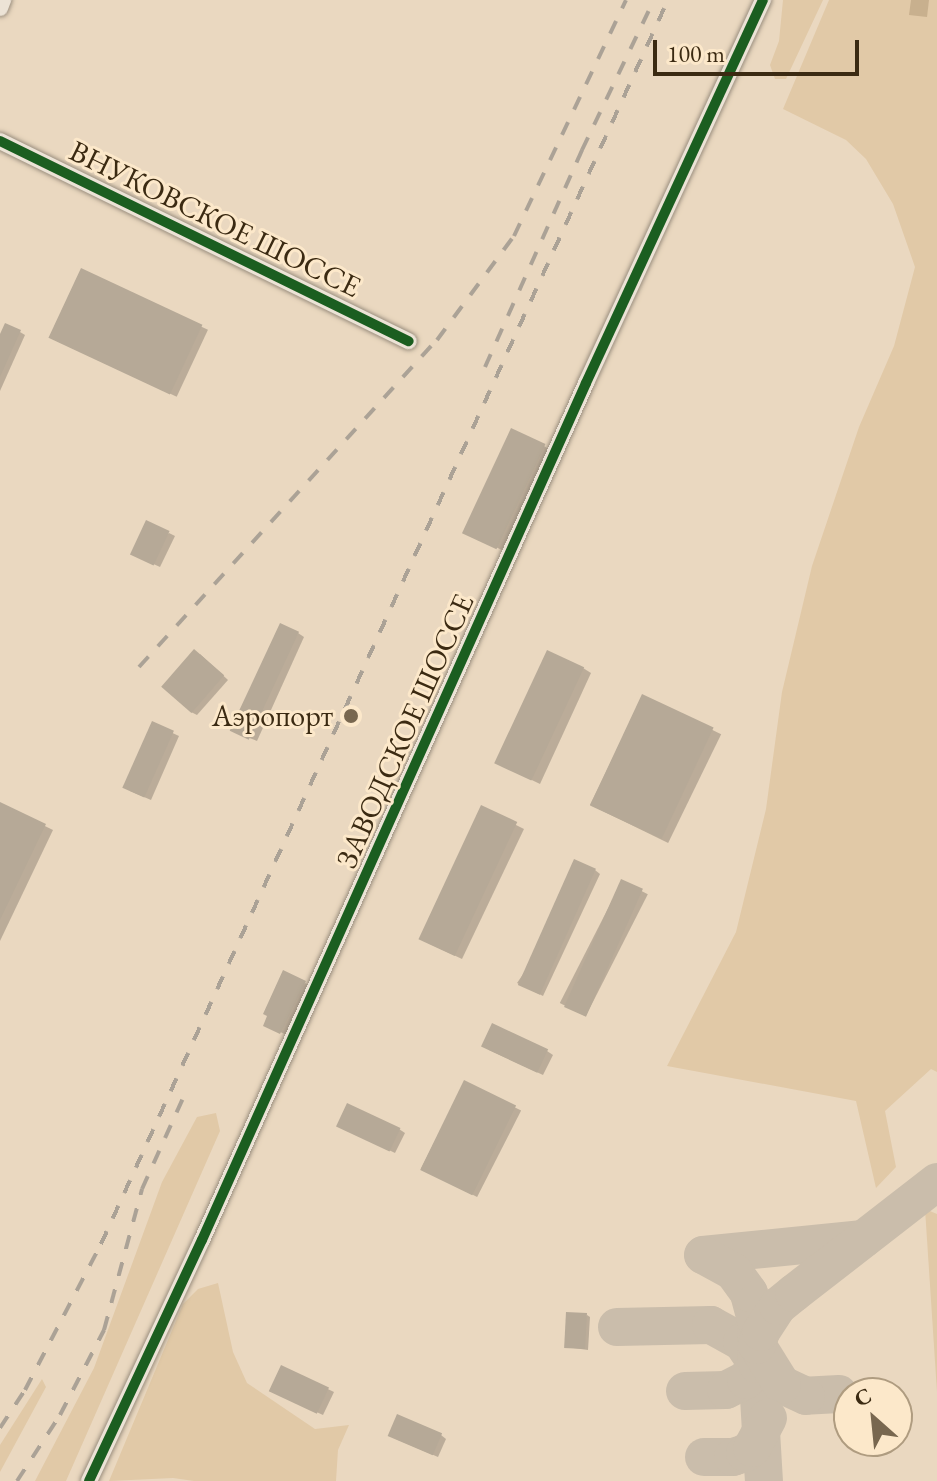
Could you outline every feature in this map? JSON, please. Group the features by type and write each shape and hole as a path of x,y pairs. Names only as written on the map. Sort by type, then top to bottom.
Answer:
{"street":[{"path":"0,8 3,0"},
{"name":"ЗАВОДСКОЕ ШОССЕ","path":"89,1481 209,1226 586,383 763,0"},
{"name":"ВНУКОВСКОЕ ШОССЕ","path":"0,141 409,341"}],"shaded area":[{"path":"783,0 823,0 786,79 775,79 770,65 779,41"},
{"path":"829,0 937,0 937,1072 931,1069 885,1111 896,1167 876,1188 856,1101 667,1066 736,932 766,809 782,692 812,566 859,427 894,346 915,267 893,204 866,159 846,140 783,109"},
{"path":"911,0 929,0 927,17 909,15"},
{"path":"216,1113 220,1131 66,1481 35,1481 94,1368 162,1182 197,1117"},
{"path":"925,1209 937,1214 937,1392"},
{"path":"218,1283 233,1352 247,1383 315,1429 349,1425 338,1450 336,1481 194,1481 173,1478 109,1481 183,1304 198,1289"},
{"path":"42,1379 46,1387 0,1472 0,1445"}],"building":[{"path":"81,268 202,325 170,394 48,338"},
{"path":"5,323 21,330 0,377 0,334"},
{"path":"511,428 545,444 496,549 462,533"},
{"path":"146,520 170,531 154,565 130,554"},
{"path":"280,623 299,632 249,740 230,731"},
{"path":"194,649 224,675 191,713 161,687"},
{"path":"547,650 584,667 531,781 494,763"},
{"path":"642,694 714,727 662,839 590,805"},
{"path":"152,721 174,731 144,797 122,788"},
{"path":"0,802 46,824 0,920"},
{"path":"481,805 517,822 455,956 418,939"},
{"path":"574,859 596,869 540,995 518,985"},
{"path":"621,879 643,889 586,1017 564,1007"},
{"path":"283,970 306,981 280,1034 263,1026 267,1016 263,1014"},
{"path":"492,1023 548,1049 537,1073 481,1047"},
{"path":"464,1080 516,1105 472,1195 420,1170"},
{"path":"347,1103 400,1128 389,1151 336,1127"},
{"path":"566,1312 587,1313 585,1349 564,1348"},
{"path":"281,1365 329,1387 317,1414 269,1391"},
{"path":"397,1414 442,1433 433,1455 388,1436"}],"taxiway":[{"path":"833,1394 806,1396 782,1385 757,1345 761,1332 778,1306 937,1182"},
{"path":"703,1255 863,1239"},
{"path":"685,1391 726,1390 746,1380 757,1364 756,1320 749,1293 734,1272 703,1255"},
{"path":"617,1327 711,1325 742,1342 757,1364 764,1481"},
{"path":"704,1457 733,1457 745,1453 752,1448 768,1418"}],"railway":[{"path":"139,667 437,340 514,236 626,0"},
{"path":"485,367 582,150 654,0"},
{"path":"0,1428 25,1390 101,1244 668,0"},
{"path":"17,1481 60,1415 104,1330 142,1189 188,1087"}],"cycle path":[{"path":"89,1481 202,1240 586,383 763,0"},
{"path":"0,141 409,341"}],"place":[{"name":"Аэропорт","path":"351,716"}]}
